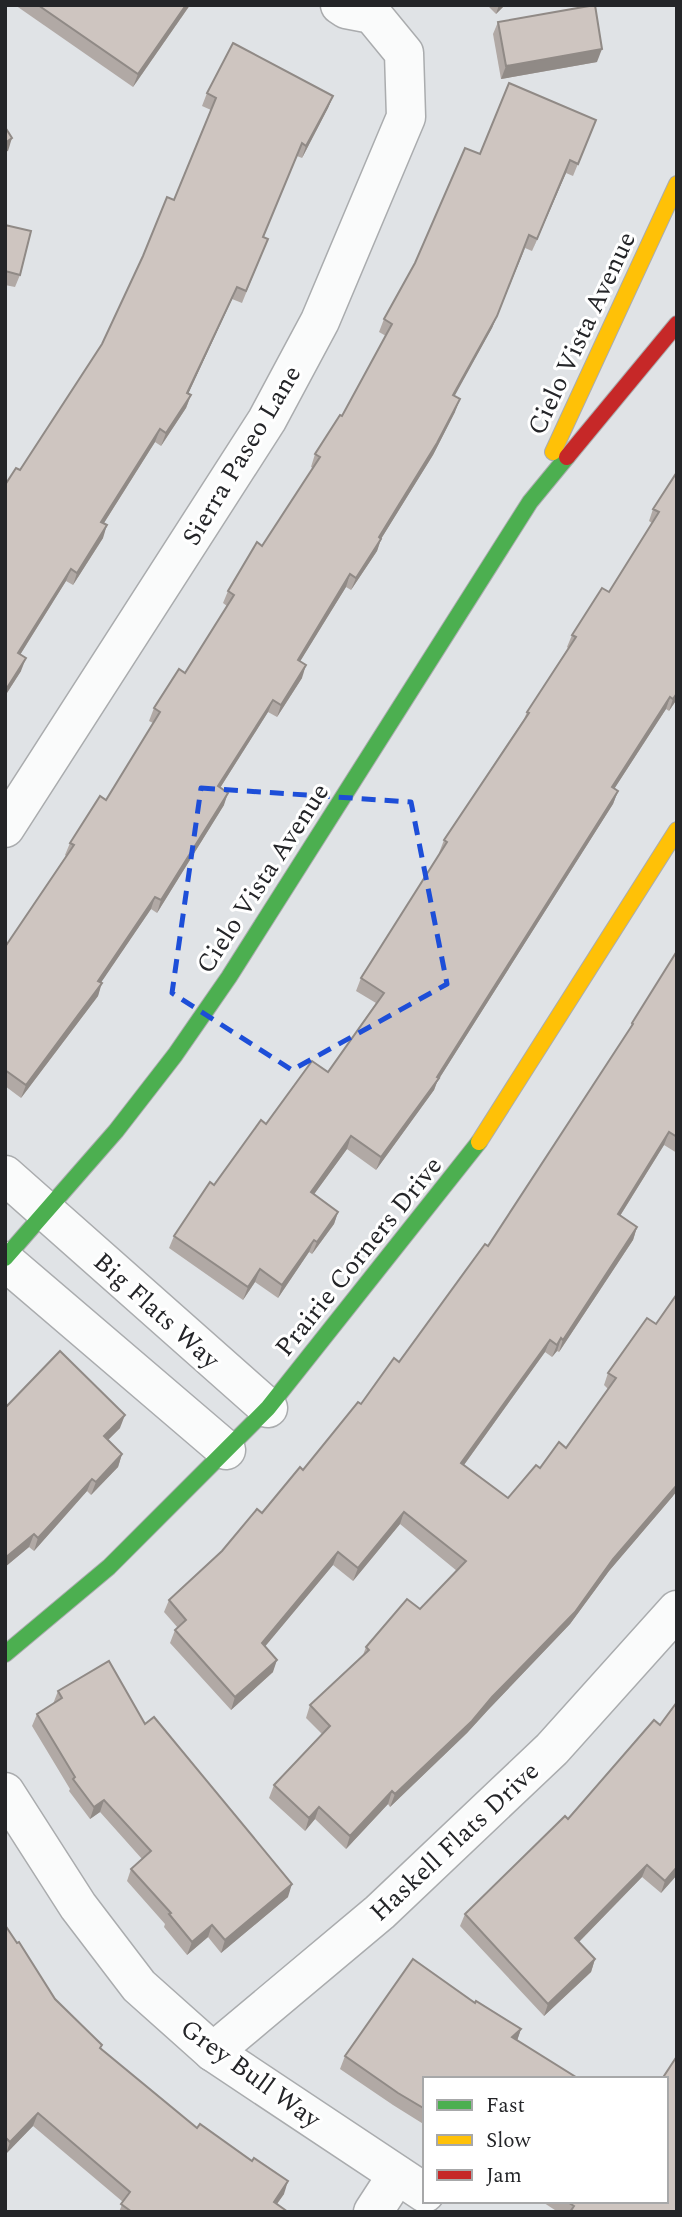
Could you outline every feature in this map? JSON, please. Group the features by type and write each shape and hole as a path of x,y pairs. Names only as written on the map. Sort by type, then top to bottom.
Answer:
{"street":[{"name":"Sierra Paseo Lane","path":"5,828 267,420 320,321 407,117 404,53 372,14 346,9 340,5"},
{"name":"Cielo Vista Avenue","path":"530,502 677,184"},
{"name":"Cielo Vista Avenue","path":"5,1260 116,1131 174,1055 229,977 530,502 677,324"},
{"name":"Prairie Corners Drive","path":"5,1654 108,1567 268,1408 472,1154 677,830"},
{"name":"Big Flats Way","path":"5,1175 268,1408"},
{"path":"5,1260 226,1450"},
{"name":"Haskell Flats Drive","path":"213,2052 380,1912 552,1749 677,1610"},
{"name":"Grey Bull Way","path":"5,1792 78,1906 139,1986 213,2052 411,2184"},
{"path":"373,2212 411,2184"}],"highlighted area":[{"path":"201,788 411,802 447,984 292,1070 172,993"}],"building":[{"path":"38,5 186,5 138,74"},
{"path":"595,5 602,49 506,66 498,22"},
{"path":"233,43 333,96 306,146 302,143 263,237 268,239 246,291 237,287 187,393 191,395 166,433 160,429 101,522 107,525 77,573 71,569 18,653 26,658 5,691 5,485 16,468 20,470 102,344 167,197 174,200 216,98 207,93"},
{"path":"509,83 596,120 578,164 570,160 537,239 529,235 497,316 453,395 460,399 437,443 379,537 381,539 356,578 350,574 298,660 306,665 281,705 273,700 218,786 228,793 161,900 155,897 98,981 102,983 26,1085 5,1070 5,947 74,845 70,843 100,796 106,800 160,712 154,708 179,669 185,673 234,595 228,591 257,542 262,546 320,457 315,454 340,415 342,416 392,324 384,319 415,263 465,148 480,154"},
{"path":"5,127 12,138 5,143"},
{"path":"5,225 31,231 20,275 5,271"},
{"path":"677,472 677,693 673,699 670,697 612,787 618,791 437,1077 439,1078 381,1157 351,1136 311,1192 338,1212 282,1285 260,1269 248,1287 174,1236 210,1182 214,1185 261,1120 266,1124 312,1061 328,1072 384,993 361,978 447,842 444,840 576,637 572,635 602,588 609,592 659,512 653,509"},
{"path":"677,951 677,1137 669,1132 618,1214 637,1227 563,1340 561,1338 557,1345 550,1340 461,1463 508,1498 536,1465 540,1468 559,1442 566,1448 616,1378 608,1373 647,1318 656,1324 677,1294 677,1485 613,1559 575,1612 472,1721 395,1794 392,1791 350,1836 319,1807 309,1818 274,1785 330,1726 310,1705 369,1650 366,1647 407,1599 420,1609 466,1561 404,1512 358,1568 338,1552 262,1643 277,1660 235,1697 175,1630 186,1620 169,1600 222,1551 257,1509 262,1513 300,1467 303,1470 358,1402 361,1404 394,1358 399,1362 485,1244 488,1246 633,1024"},
{"path":"60,1351 125,1415 104,1436 122,1454 96,1482 92,1479 38,1538 34,1534 5,1558 5,1408"},
{"path":"109,1661 145,1724 154,1717 292,1884 225,1940 212,1925 192,1942 169,1914 171,1913 131,1869 151,1851 104,1800 94,1807 73,1779 75,1777 37,1714 62,1698 58,1691"},
{"path":"677,1702 677,1867 665,1881 647,1865 575,1938 595,1959 548,2004 465,1914 565,1816 568,1819 654,1720 660,1725"},
{"path":"5,1925 55,1999 102,2045 100,2048 197,2128 200,2124 252,2161 254,2158 288,2181 274,2202 288,2212 132,2212 121,2204 130,2192 38,2113 10,2142 5,2137"},
{"path":"413,1959 475,2003 476,2001 521,2029 512,2037 576,2077 423,2077 423,2108 345,2056"},
{"path":"677,2056 677,2212 570,2212 574,2206 569,2203 668,2203 668,2077 663,2077"}],"traffic: fast":[{"path":"5,1258 116,1131 175,1055 229,977 530,502 567,457"},
{"path":"5,1654 109,1567 268,1408 479,1142"}],"traffic: slow":[{"path":"553,452 677,184"},
{"path":"479,1142 677,830"}],"traffic: jam":[{"path":"567,457 677,324"}]}
